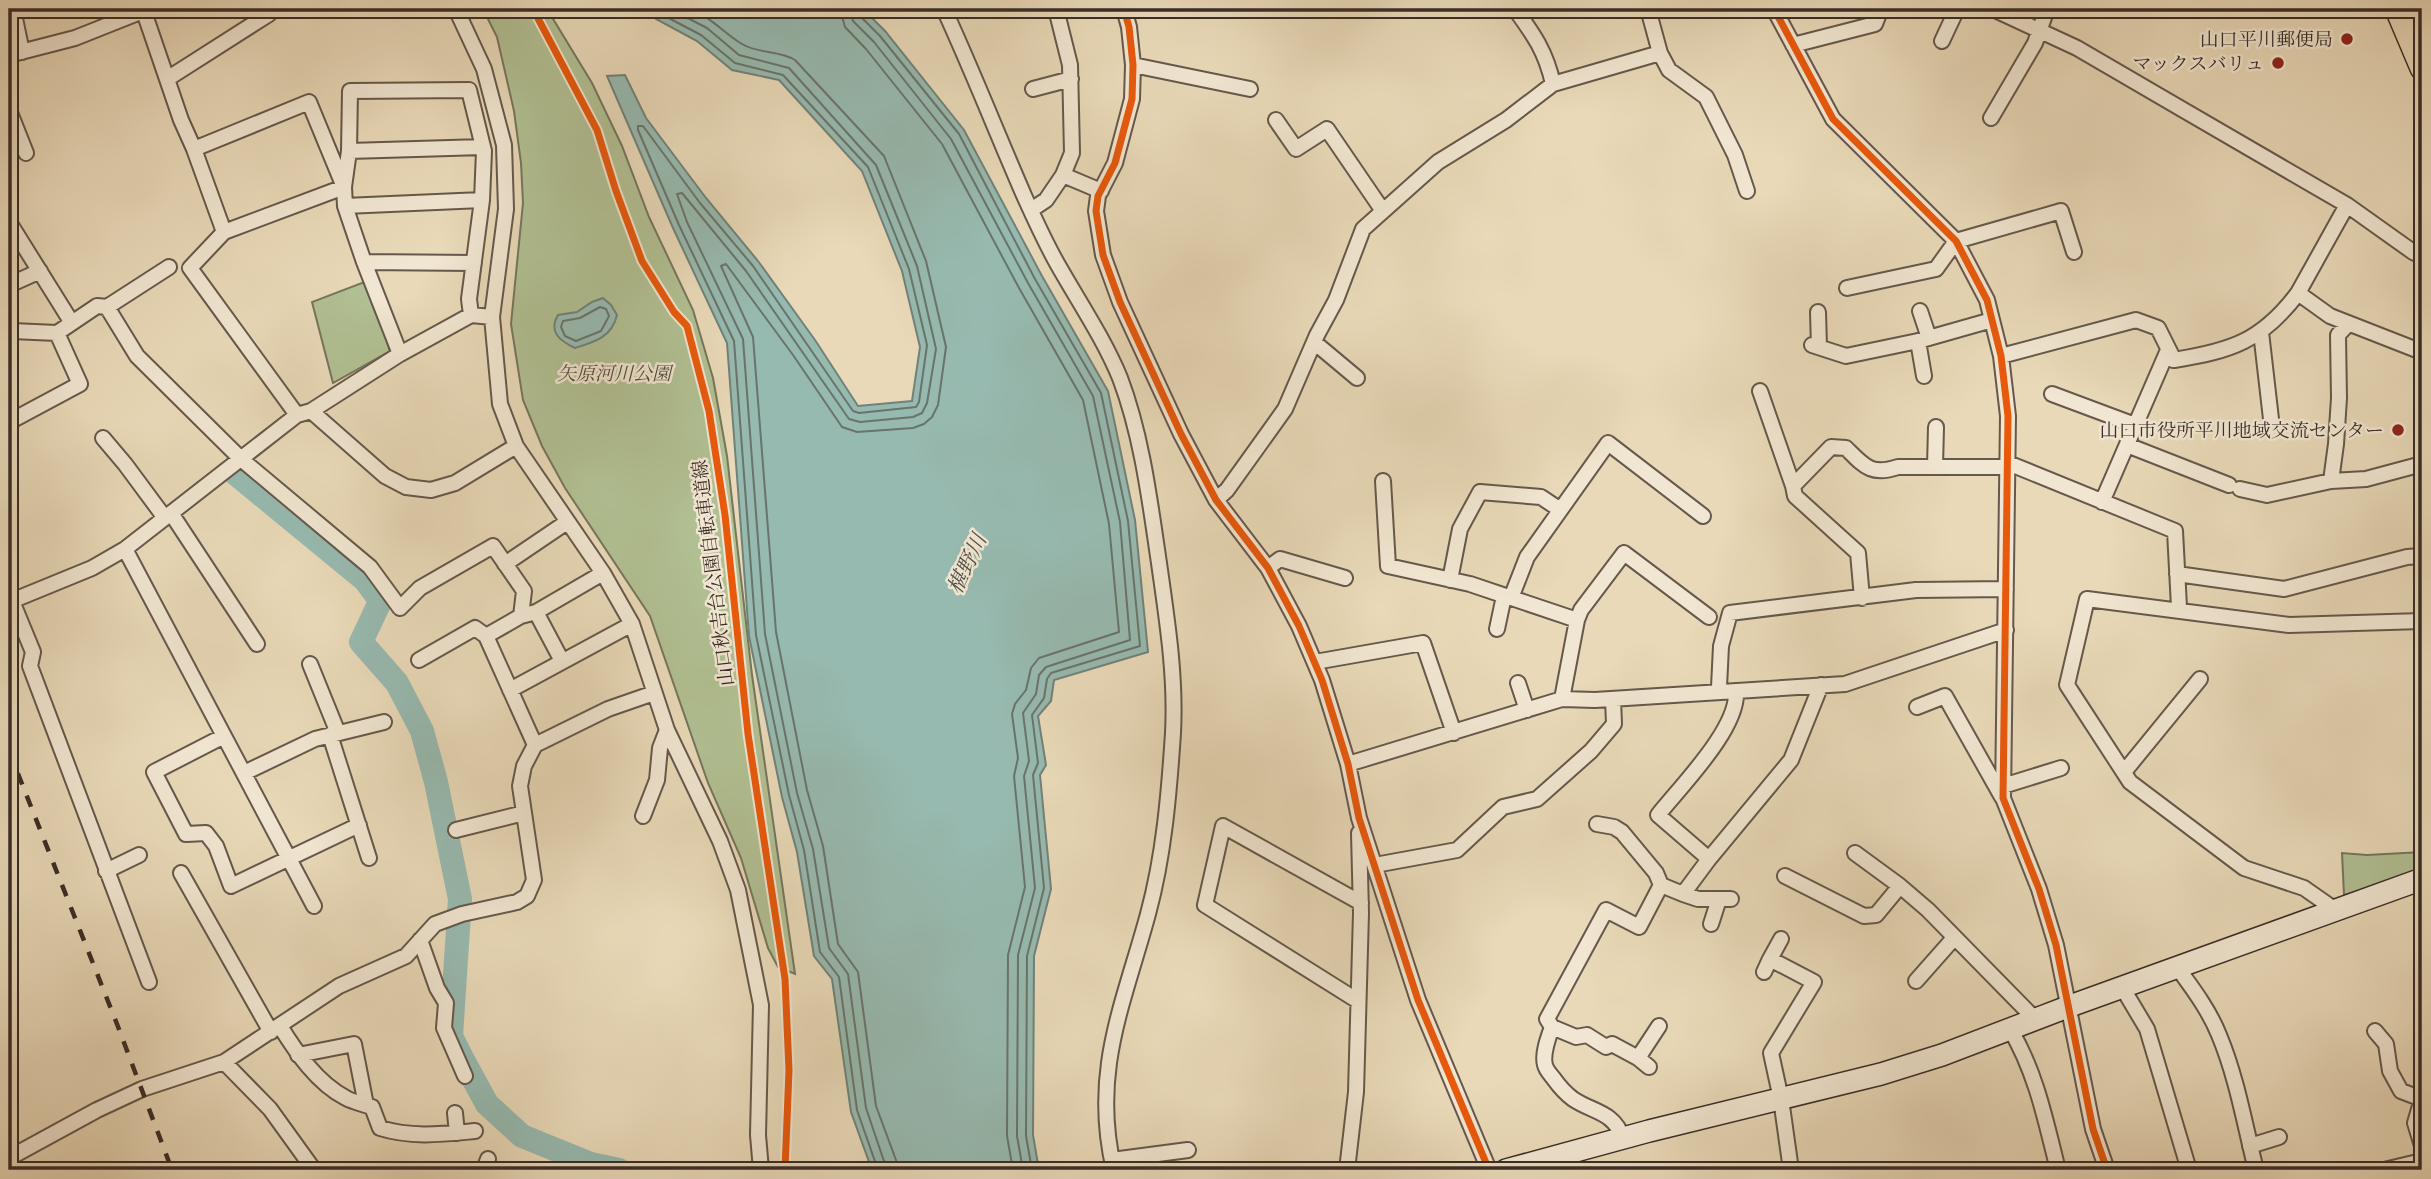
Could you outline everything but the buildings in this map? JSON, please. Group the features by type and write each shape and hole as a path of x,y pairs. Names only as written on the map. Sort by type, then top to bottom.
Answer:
{"main road":[{"path":"2397,9 2422,68"}],"street":[{"path":"13,9 15,53 75,38 145,10 181,120 223,232"},
{"path":"456,9 484,69 504,145 506,209 492,317 500,404 516,446 603,573 632,624 667,730 720,841 738,890 761,1004 758,1135 761,1170"},
{"path":"944,9 1031,210 1119,378 1137,439 1174,666 1173,729 1161,853 1148,913 1110,1048 1105,1100 1113,1165 1188,1150"},
{"path":"1031,210 1046,200 1072,153 1071,79 1056,9"},
{"path":"1124,9 1133,65 1132,99 1115,163 1101,191 1096,211 1103,255 1120,302 1181,435 1216,500 1268,568 1315,662 1348,764 1359,818 1430,1033 1489,1170"},
{"path":"1515,9 1538,40 1548,62 1553,84"},
{"path":"1648,9 1660,53 1669,70 1706,97 1735,155 1747,191"},
{"path":"1773,9 1833,119 1956,241 1987,300 2001,356 2008,416 2003,792"},
{"path":"1793,45 1875,24 1881,9"},
{"path":"1942,41 1957,9"},
{"path":"1993,9 2089,55 2347,205 2422,256"},
{"path":"1992,118 2035,43 2047,9"},
{"path":"167,79 270,13"},
{"path":"1216,500 1227,490 1285,410 1314,342 1336,300 1363,229 1438,162 1507,120 1553,84 1660,53"},
{"path":"1133,65 1250,89"},
{"path":"1033,89 1071,79"},
{"path":"400,354 345,206 350,90 469,90 483,147 482,200 469,299 471,315"},
{"path":"194,149 309,102 344,187"},
{"path":"9,110 26,152"},
{"path":"1276,120 1296,149 1326,129 1383,211"},
{"path":"349,151 483,147"},
{"path":"1062,175 1101,191"},
{"path":"297,415 190,268 223,232 344,187"},
{"path":"345,206 482,200"},
{"path":"2001,356 2136,320 2158,328 2174,360 2215,354 2249,340 2281,316 2298,293 2347,205"},
{"path":"1847,288 1936,269 1956,241 2061,211 2074,251"},
{"path":"9,222 72,323"},
{"path":"364,262 474,263"},
{"path":"9,333 57,333 97,306 107,307 169,267"},
{"path":"9,285 40,271"},
{"path":"2298,293 2330,316 2422,352"},
{"path":"107,307 137,356 241,459 370,567 400,608 420,588 493,547 524,591 521,616"},
{"path":"1920,311 1924,376"},
{"path":"1818,312 1815,346 1846,356 1923,340 1992,320"},
{"path":"149,982 30,666 33,652 11,602 92,568 125,549 297,415 312,411 400,354 471,315 492,317"},
{"path":"2331,481 2339,398 2338,335 2348,324"},
{"path":"2261,332 2271,419"},
{"path":"9,422 80,384 57,333"},
{"path":"1314,342 1357,378"},
{"path":"2102,502 2168,350"},
{"path":"1760,391 1796,496 1858,553 1862,598"},
{"path":"2052,394 2135,425"},
{"path":"312,411 385,476 406,487 431,490 455,483 516,446"},
{"path":"1935,467 1936,427"},
{"path":"103,438 168,516 257,644"},
{"path":"1497,629 1508,597 1527,557 1608,443 1703,516"},
{"path":"2127,445 2234,487 2267,495 2331,481 2367,479 2422,464"},
{"path":"1793,486 1831,447 1846,448 1865,467 1882,472 1898,467 2008,465 2175,531 2179,607"},
{"path":"1383,481 1388,566 1450,580 1577,620"},
{"path":"1450,580 1460,529 1480,492 1541,497 1559,509"},
{"path":"505,564 567,522"},
{"path":"1562,699 1581,610 1627,548 1709,617"},
{"path":"125,549 314,906"},
{"path":"2177,574 2284,589 2407,556 2422,556"},
{"path":"1268,568 1280,559 1345,578"},
{"path":"486,636 521,616 536,612 603,573"},
{"path":"1709,859 1658,815 1731,721 1737,699 1729,691 1719,687 1721,646 1730,613 1916,590 2006,589"},
{"path":"2334,909 2304,888 2244,868 2130,782 2067,685 2087,599 2289,625 2422,621"},
{"path":"536,612 562,661"},
{"path":"510,690 632,624"},
{"path":"419,660 475,628 486,636 535,744"},
{"path":"1348,764 1562,699 1613,699 1845,684 2006,630"},
{"path":"1315,662 1423,643 1454,733"},
{"path":"310,664 334,734 369,858"},
{"path":"2124,772 2200,679"},
{"path":"1518,683 1527,710"},
{"path":"1683,894 1791,760 1821,685"},
{"path":"9,1158 142,1089 223,1062 339,986 406,956 435,924 462,914 517,902 527,896 534,880 520,786 524,766 535,744 608,709 654,693"},
{"path":"1917,707 1945,696 2003,792 2039,889 2056,945 2093,1129 2107,1170"},
{"path":"1375,865 1457,850 1503,807 1537,799 1591,751 1614,724 1613,699"},
{"path":"244,774 315,739 384,722"},
{"path":"643,816 657,780 660,748 667,730"},
{"path":"224,736 154,772 186,834 206,833 216,846 231,886 359,825"},
{"path":"2003,792 2061,768"},
{"path":"456,830 524,813"},
{"path":"1347,1170 1356,1092 1361,903 1359,818"},
{"path":"1597,824 1614,827 1622,832 1656,873 1661,885 1698,899 1725,899 1711,924"},
{"path":"1358,1001 1206,905 1223,826 1361,903"},
{"path":"1855,853 1928,910 2035,1019"},
{"path":"106,871 139,855"},
{"path":"181,873 275,1029 311,1070 345,1098 372,1107 380,1128 400,1134 437,1135 475,1130"},
{"path":"1785,876 1864,916 1876,915 1900,886"},
{"path":"1506,1170 1906,1066 2422,879"},
{"path":"1659,1026 1643,1063 1612,1044 1606,1047 1587,1035 1576,1037 1552,1027 1547,1020 1606,910 1639,927 1661,885"},
{"path":"1916,981 1954,938"},
{"path":"1781,939 1767,965 1814,982 1771,1053 1781,1099 1791,1170"},
{"path":"420,940 437,988 446,1003 444,1028 465,1076"},
{"path":"2177,967 2205,1007 2219,1035 2229,1063 2256,1170"},
{"path":"2122,987 2147,1029 2189,1170"},
{"path":"1552,1027 1545,1065 1550,1075 1574,1100 1606,1115 1618,1125 1623,1138"},
{"path":"2010,1029 2024,1052 2043,1109 2058,1170"},
{"path":"2375,1031 2386,1044 2390,1071 2401,1091 2422,1099 2416,1123 2422,1146"},
{"path":"298,1055 354,1044 366,1105"},
{"path":"223,1062 271,1109 314,1170"},
{"path":"455,1113 457,1133"},
{"path":"2250,1146 2279,1137"},
{"path":"2384,1170 2422,1161"}],"green space":[{"name":"矢原河川公園","path":"483,9 547,9 592,83 622,146 649,217 693,310 713,378 727,456 752,675 795,974 778,967 768,948 741,858 708,783 650,616 565,488 542,446 523,400 511,324 523,203 521,163 514,111 497,37"},
{"path":"367,281 390,351 333,383 312,302"},
{"path":"2422,852 2422,874 2344,895 2342,853 2367,855"}],"water":[{"name":"椹野川","path":"648,9 863,9 885,31 964,130 1042,276 1108,391 1135,520 1148,652 1054,680 1051,701 1038,716 1046,765 1040,775 1051,889 1034,956 1033,1135 1039,1170 872,1170 851,1112 832,979 814,956 797,852 782,797 749,636 727,343 673,228 607,76 625,75 646,118 758,261 858,406 912,401 920,347 902,271 862,171 779,80 732,70 697,41 656,19"},
{"path":"603,298 617,315 607,334 575,348 560,339 554,326 558,315 577,312"}],"waterway":[{"path":"236,474 365,580 379,599 361,642 397,683 422,731 436,782 460,899 451,1036 487,1104 522,1136 591,1164 619,1170"}],"railway":[{"path":"9,751 172,1170"}],"cycle path":[{"name":"山口秋吉台公園自転車道線","path":"533,9 597,130 642,261 674,312 687,326 709,411 725,515 748,734 785,979 789,1070 785,1170"},
{"path":"1124,9 1133,65 1132,99 1115,163 1098,196 1096,211 1103,255 1120,302 1181,434 1216,500 1268,568 1299,626 1322,680 1348,764 1359,818 1418,1000 1489,1170"},
{"path":"1774,9 1833,119 1956,241 1987,300 2001,356 2008,416 2003,798 2039,889 2056,945 2093,1129 2107,1170"}],"place":[{"name":"山口平川郵便局","path":"2347,39"},
{"name":"マックスバリュ","path":"2278,63"},
{"name":"山口市役所平川地域交流センター","path":"2398,430"}]}
